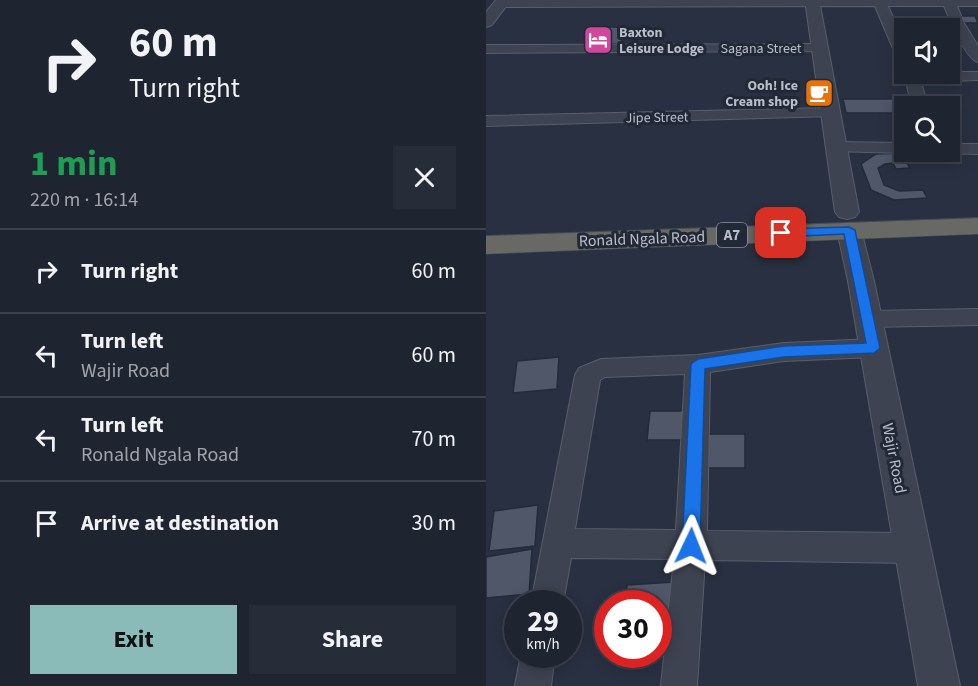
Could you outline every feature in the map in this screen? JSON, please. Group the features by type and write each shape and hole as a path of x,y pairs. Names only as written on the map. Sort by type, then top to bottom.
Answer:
{"highway":[{"name":"Ronald Ngala Road","path":"486,244 848,221 978,210"},
{"name":"Ronald Ngala Road","path":"486,223 752,217 978,226"}],"street":[{"name":"Wajir Road","path":"813,1 828,113 837,147 848,221 939,686"},
{"path":"948,1 957,23 978,58"},
{"path":"486,22 503,2 978,2"},
{"path":"880,3 894,35"},
{"name":"Sagana Street","path":"486,49 821,48"},
{"path":"960,76 978,76"},
{"name":"Jipe Street","path":"486,120 828,113"},
{"path":"837,147 894,148"},
{"path":"960,148 978,149"},
{"path":"549,590 588,375 601,368 698,364 784,352 871,333 978,317"},
{"path":"679,686 691,546 698,364"},
{"path":"558,543 912,548"},
{"path":"533,686 536,668"}],"building":[{"path":"959,16 975,16 978,23 965,23"},
{"path":"604,27 626,27 621,44 598,44"},
{"path":"843,99 894,99 894,113 846,113"},
{"path":"894,153 894,162 906,162 910,168 896,169 893,163 878,168 884,185 899,191 923,190 927,198 894,200 871,190 861,164 876,154"},
{"path":"559,357 557,389 513,393 517,361"},
{"path":"650,411 691,411 690,440 647,440"},
{"path":"707,434 745,434 745,468 706,468"},
{"path":"538,505 535,546 489,551 494,511"},
{"path":"532,549 529,590 504,590 504,596 486,598 486,557"},
{"path":"674,582 672,615 672,590 627,590 627,585"}],"place":[{"name":"Baxton Leisure Lodge","path":"598,40"},
{"name":"Ooh! Ice Cream shop","path":"819,93"}],"route":[{"path":"691,546 698,364 784,352 874,348 849,230 781,233"}]}
